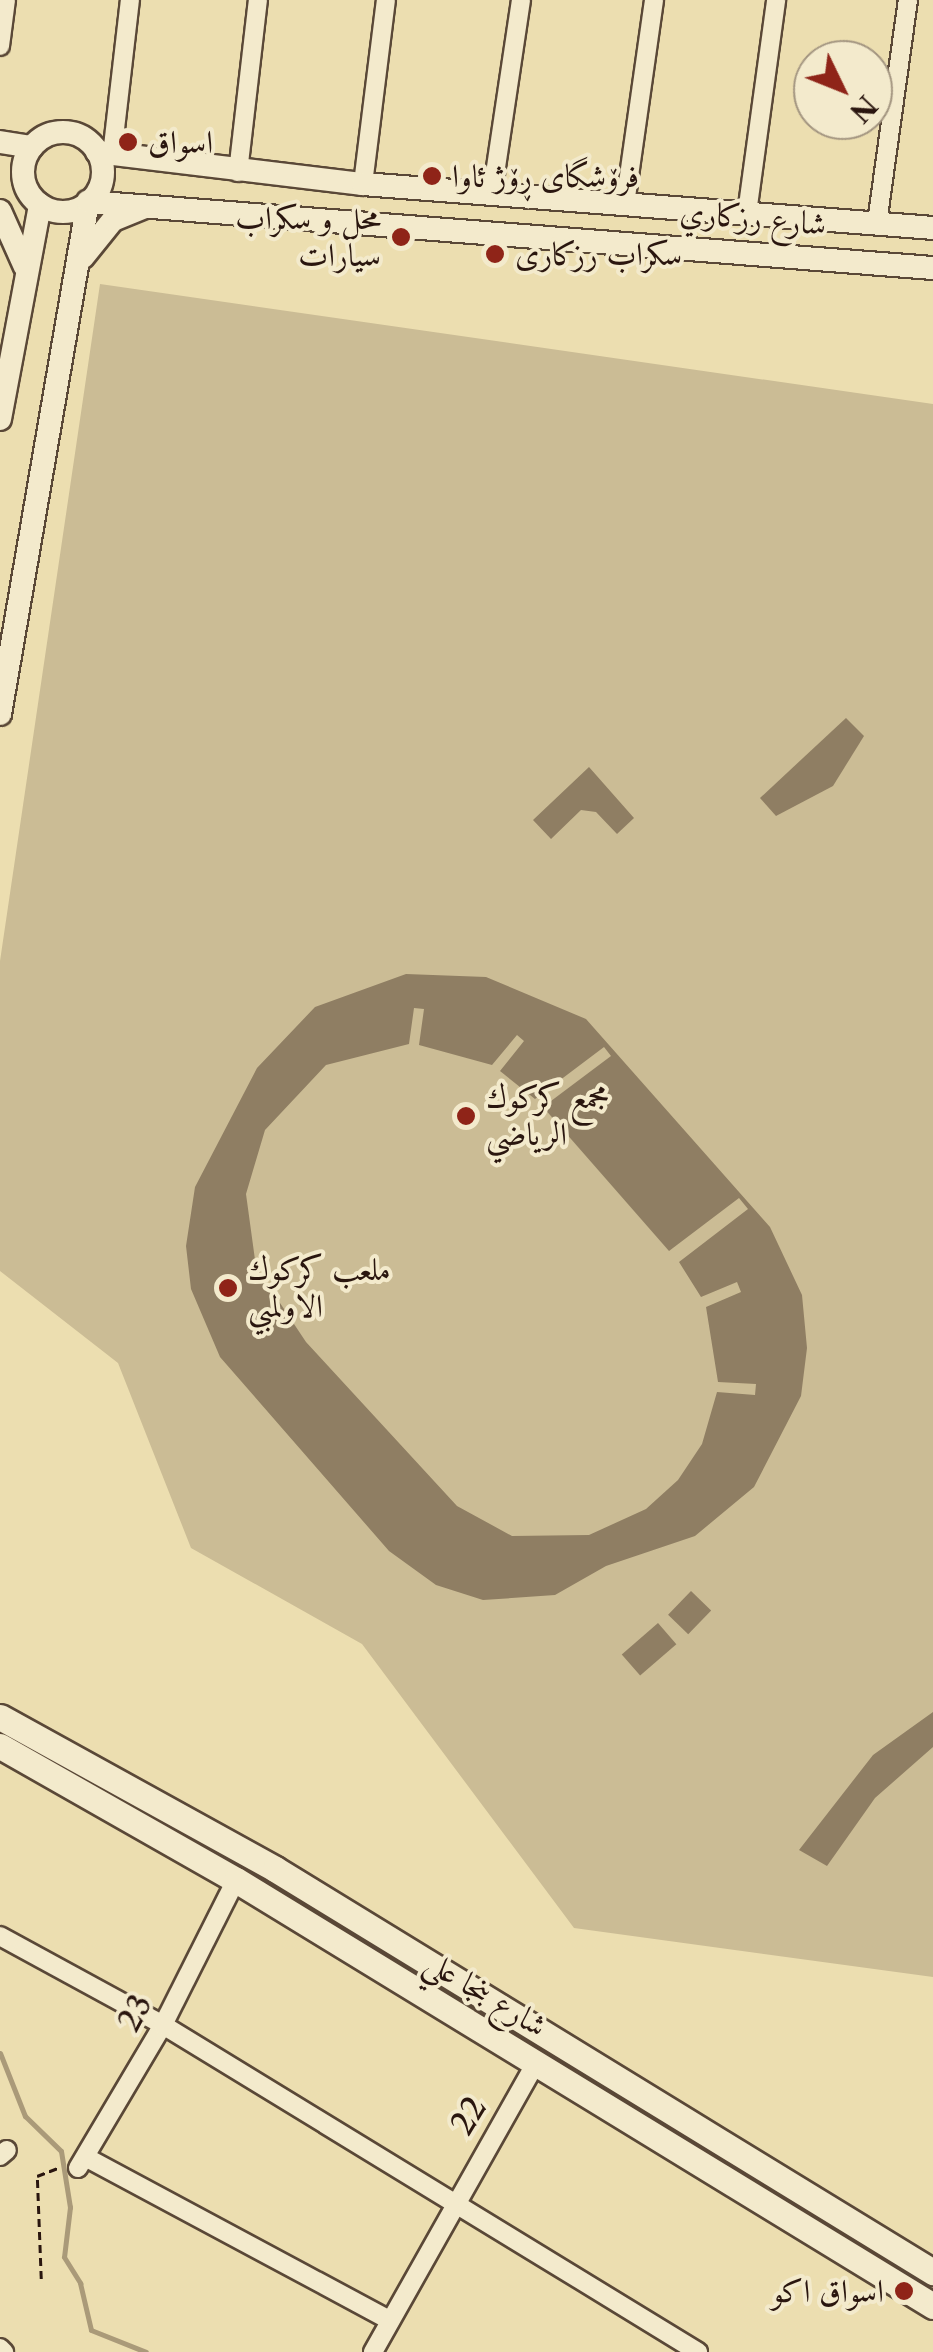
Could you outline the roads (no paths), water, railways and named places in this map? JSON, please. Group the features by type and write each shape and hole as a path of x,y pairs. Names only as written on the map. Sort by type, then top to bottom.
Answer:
{"main road":[{"name":"شارع بنجا علي","path":"0,1717 178,1812 933,2272"},
{"name":"شارع بنجا علي","path":"0,1746 236,1880 933,2306"},
{"path":"162,1838 178,1812"}],"street":[{"path":"0,46 6,0"},
{"path":"0,714 71,288 88,202 102,179 130,0"},
{"path":"238,172 258,0"},
{"path":"363,184 386,0"},
{"path":"492,194 521,0"},
{"path":"625,204 654,0"},
{"path":"746,213 776,0"},
{"path":"877,223 908,0"},
{"path":"0,142 32,148 66,133 104,153"},
{"path":"0,419 26,279 34,198 23,168 32,148"},
{"name":"شارع رزكاري","path":"104,153 363,184 933,228"},
{"path":"0,184 65,212 88,202"},
{"name":"شارع رزكاري","path":"88,202 164,203 933,268"},
{"path":"71,288 103,229 164,203"},
{"path":"0,212 19,242 26,279"},
{"name":"23","path":"236,1880 164,2025 83,2164 387,2319"},
{"path":"0,1936 164,2025 698,2352"},
{"name":"22","path":"378,2350 387,2319 536,2063"}],"waterway":[{"path":"0,2053 25,2116 61,2151 70,2207 64,2257 80,2283 91,2330 146,2352"}],"place":[{"name":"اسواق","path":"128,142"},
{"name":"فرۆشگای ڕۆژ ئاوا","path":"432,176"},
{"name":"محل و سكراب سيارات","path":"401,237"},
{"name":"سكراب رزكارى","path":"495,254"},
{"name":"مجمع كركوك الرياضي","path":"466,1116"},
{"name":"ملعب كركوك الاولمبي","path":"228,1288"},
{"name":"اسواق اكو","path":"904,2291"}]}
